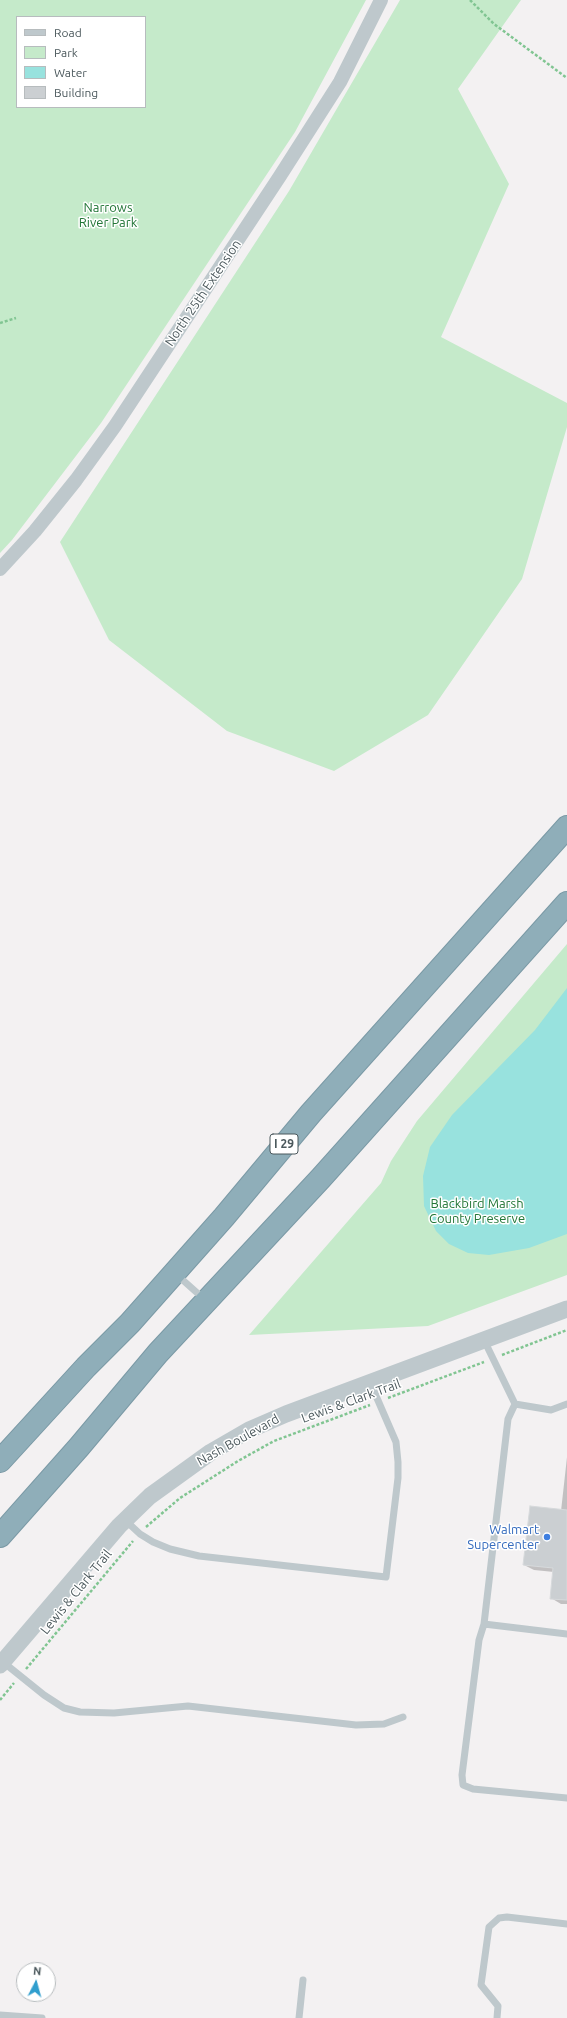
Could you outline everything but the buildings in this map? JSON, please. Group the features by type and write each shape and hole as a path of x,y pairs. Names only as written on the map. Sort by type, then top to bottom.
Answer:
{"highway":[{"name":"I 29","path":"0,1461 86,1367 130,1323 311,1113 567,827"},
{"path":"0,1536 79,1447 158,1353 326,1172 567,904"}],"street":[{"name":"North 25th Extension","path":"0,569 35,531 71,486 119,419 280,176 340,82 382,0"},
{"name":"Nash Boulevard","path":"2,1664 101,1544 150,1496 188,1467 243,1434 286,1414 567,1309"}],"lane":[{"path":"174,1273 206,1301"},
{"path":"484,1340 515,1404"},
{"path":"125,1520 140,1534 170,1549 199,1556 386,1577 398,1478 398,1462 396,1442 370,1382"},
{"path":"515,1404 551,1410 567,1404"},
{"path":"515,1404 508,1419 484,1624 479,1640 462,1775 463,1785 472,1789 567,1798"},
{"path":"484,1624 567,1634"},
{"path":"2,1664 64,1708 80,1712 114,1713 188,1706 356,1725 384,1724 403,1717"},
{"path":"497,2018 498,2006 482,1986 489,1927 499,1918 567,1924"},
{"path":"299,2018 303,1980"},
{"path":"0,2015 42,2018"}],"path":[{"path":"470,0 494,24 567,78"},
{"path":"0,322 16,318"},
{"name":"Lewis & Clark Trail","path":"0,1700 121,1552 180,1498 238,1461 274,1441 567,1330"}],"green space":[{"name":"Narrows River Park","path":"0,0 366,0 295,132 101,423 12,540 0,553"},
{"path":"400,0 521,0 458,89 509,184 441,337 567,403 567,427 522,579 428,715 334,771 227,731 109,640 60,542 289,191"},
{"name":"Blackbird Marsh County Preserve","path":"567,944 567,1275 428,1326 249,1335 381,1183 391,1161 417,1121"}],"water":[{"path":"567,988 567,1234 529,1248 489,1255 468,1253 449,1244 436,1231 424,1206 423,1176 430,1147 452,1115 535,1030"}],"place":[{"name":"Walmart Supercenter","path":"547,1537"}]}
